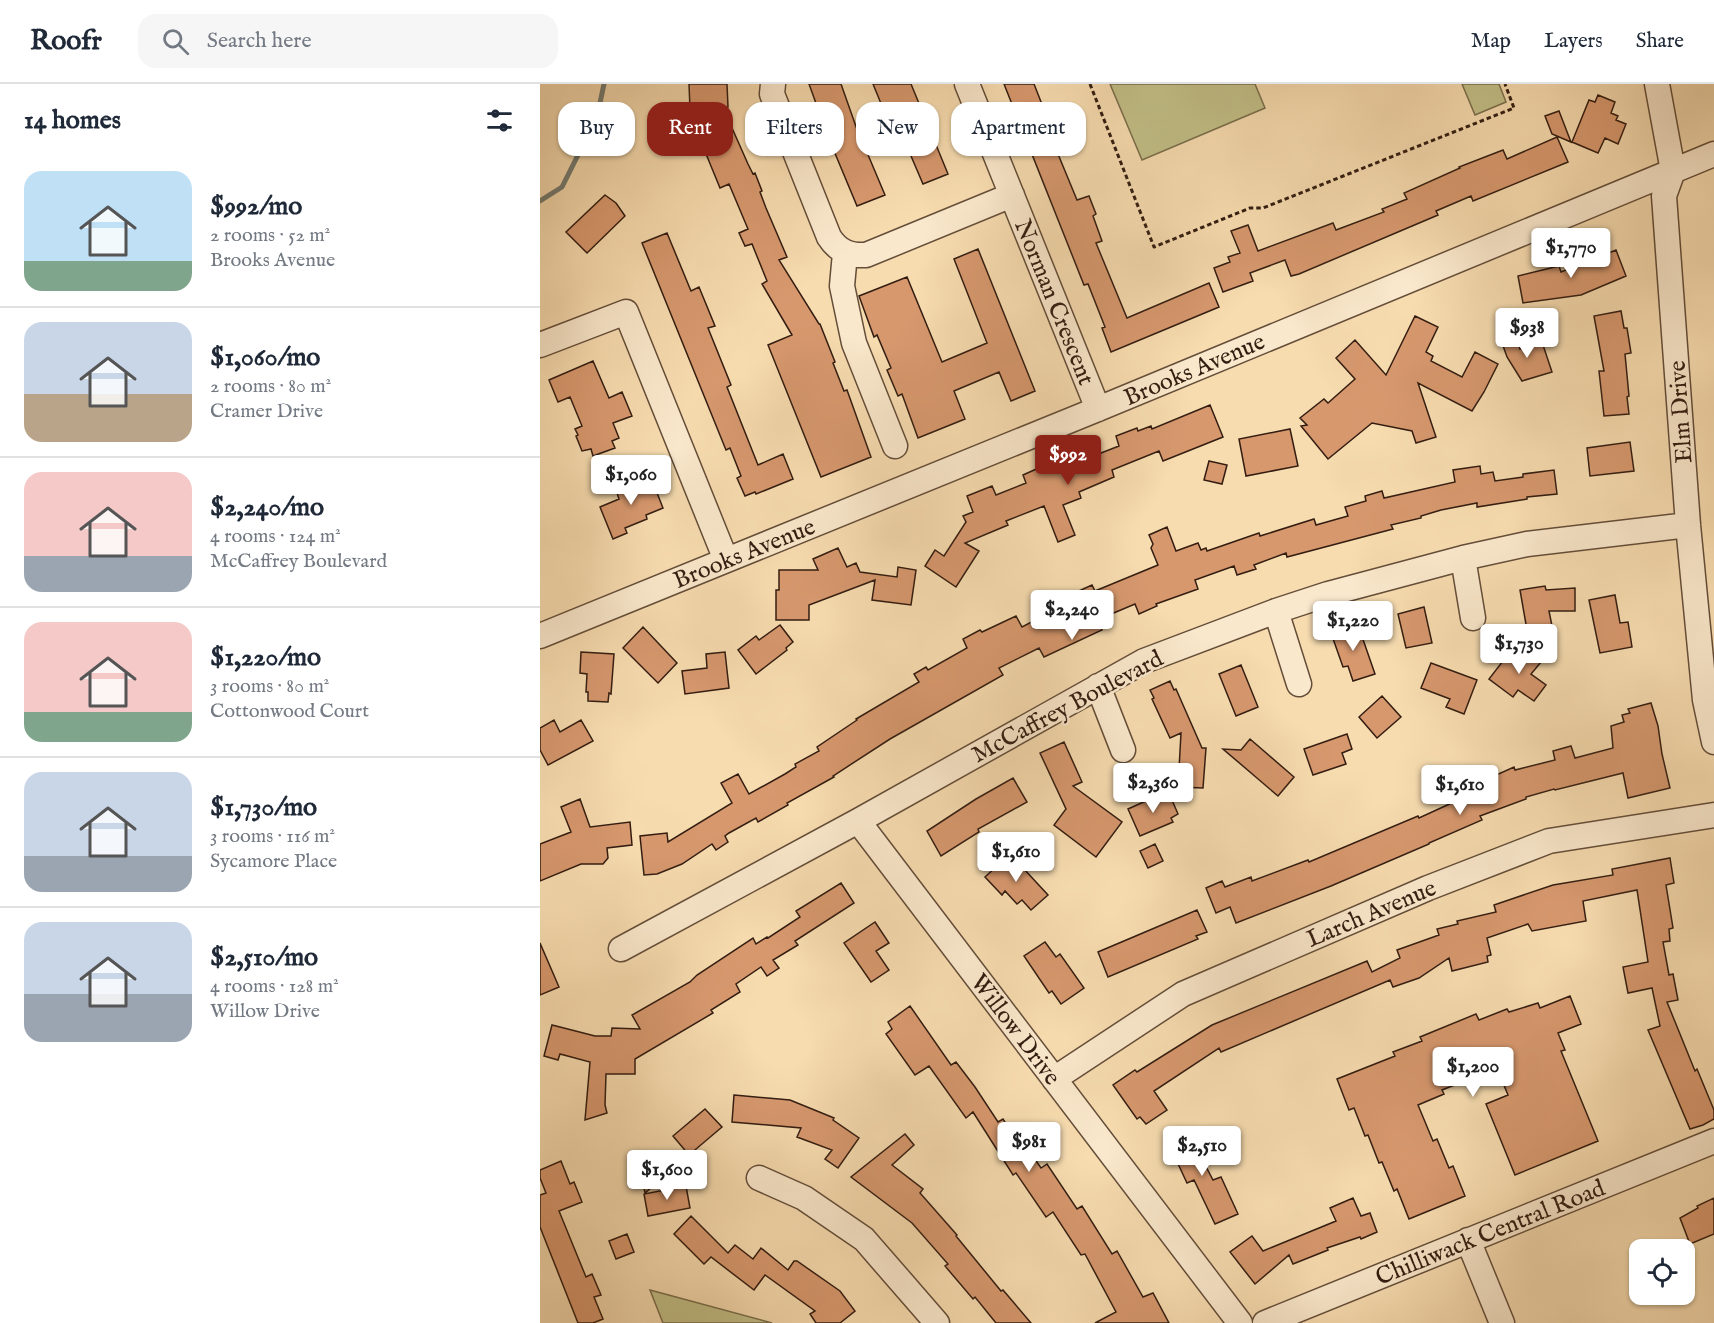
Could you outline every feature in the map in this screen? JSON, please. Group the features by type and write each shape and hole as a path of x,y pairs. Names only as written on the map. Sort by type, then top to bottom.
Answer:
{"street":[{"path":"773,84 772,94 829,237 835,247 845,253 842,286 854,343 895,446"},
{"name":"Norman Crescent","path":"967,84 1098,409"},
{"name":"Elm Drive","path":"1657,84 1673,171 1664,196 1688,525 1714,742"},
{"name":"Brooks Avenue","path":"540,636 1098,409 1714,154"},
{"name":"Norman Crescent","path":"845,253 856,256 866,255 1012,195"},
{"path":"540,345 626,312 726,560"},
{"name":"McCaffrey Boulevard","path":"621,949 858,821 1144,661 1276,611 1328,594 1462,558 1527,544 1688,525"},
{"path":"1462,558 1473,618"},
{"path":"1276,611 1299,684"},
{"path":"1098,686 1123,750"},
{"name":"Larch Avenue","path":"1054,1079 1183,994 1428,888 1549,840 1714,815"},
{"name":"Willow Drive","path":"858,821 1240,1323"},
{"name":"Chilliwack Central Road","path":"1265,1323 1714,1141"},
{"path":"759,1178 804,1198 864,1239 937,1323"},
{"path":"1468,1240 1502,1323"}],"path":[{"path":"1090,84 1155,247 1250,208 1263,208 1514,108 1505,84"}],"shaded area":[{"path":"1110,84 1255,84 1265,108 1142,160"},
{"path":"1462,84 1499,84 1506,102 1475,115"},
{"path":"650,1290 772,1323 663,1323"}],"building":[{"path":"689,84 727,84 728,102 690,102"},
{"path":"809,84 841,84 856,126 856,156 869,156 885,195 857,206 836,156 844,156 844,102 816,102"},
{"path":"873,84 911,84 918,102 880,102"},
{"path":"1004,84 1034,84 1041,102 1011,102"},
{"path":"1598,95 1615,102 1611,113 1618,116 1616,120 1626,124 1618,144 1605,138 1598,153 1572,142 1589,100 1595,102"},
{"path":"1559,111 1571,142 1552,134 1545,116"},
{"path":"733,130 753,174 755,173 766,208 787,257 779,260 820,324 835,362 833,363 844,391 847,390 871,457 821,477 768,345 792,335 762,284 767,281 752,244 745,246 739,233 748,229 729,184 720,188 707,156 733,156"},
{"path":"1557,137 1568,162 1473,201 1471,196 1436,211 1438,215 1299,274 1291,276 1285,260 1250,273 1253,281 1223,292 1214,268 1230,262 1228,257 1240,253 1231,231 1248,225 1258,251 1333,223 1336,230 1384,212 1382,209 1407,199 1404,193 1459,167 1503,150 1507,159"},
{"path":"939,152 948,174 923,184 911,156 939,156"},
{"path":"1033,156 1059,156 1077,200 1089,196 1102,241 1096,243 1127,318 1209,283 1219,307 1111,352 1102,328 1105,327 1088,284 1084,285"},
{"path":"605,195 616,203 625,216 587,253 566,232"},
{"path":"667,233 691,291 699,287 715,326 708,328 731,385 727,387 758,465 783,454 793,479 745,496 737,478 741,476 730,448 726,450 642,243"},
{"path":"978,249 1035,391 1011,401 999,372 954,391 965,419 918,438 902,394 898,396 887,370 891,368 877,335 874,337 859,296 907,277 942,362 987,343 954,259"},
{"path":"1616,250 1626,276 1581,295 1523,303 1518,276 1559,266 1561,272"},
{"path":"1621,311 1624,328 1627,328 1631,353 1625,354 1629,414 1604,416 1599,371 1604,371 1594,316"},
{"path":"1415,316 1438,327 1426,352 1433,356 1431,361 1462,377 1475,352 1498,364 1484,392 1472,411 1418,383 1436,437 1416,443 1412,431 1372,423 1328,459 1301,426 1307,425 1300,418 1324,399 1328,403 1355,379 1336,358 1355,340 1386,375"},
{"path":"1516,336 1520,349 1542,342 1552,372 1522,381 1507,357 1501,340"},
{"path":"593,361 609,398 622,392 632,416 613,423 619,438 612,441 615,448 593,456 591,449 582,451 576,436 578,435 575,429 582,426 570,397 558,402 549,380"},
{"path":"1210,405 1223,437 1163,461 1159,451 1112,470 1114,477 1079,492 1081,498 1063,505 1075,535 1058,542 1044,506 1006,521 1008,525 965,543 979,551 956,587 925,566 935,550 944,556 966,522 963,516 973,512 967,496 992,486 996,495 1026,483 1023,475 1061,458 1079,451 1083,460 1119,446 1116,436 1137,428 1138,431 1151,426 1152,429"},
{"path":"1290,429 1298,466 1246,476 1239,439"},
{"path":"1630,442 1634,471 1590,476 1587,448"},
{"path":"1209,461 1227,465 1222,484 1204,480"},
{"path":"1480,466 1481,474 1493,472 1495,481 1554,470 1557,494 1527,497 1527,499 1477,507 1477,503 1441,510 1421,516 1421,518 1391,525 1393,529 1287,557 1286,553 1254,565 1256,569 1237,575 1234,566 1195,580 1198,589 1156,604 1157,606 1139,614 1135,604 1097,620 1102,630 1044,657 1039,648 999,668 1003,675 890,739 834,777 787,803 788,805 758,822 756,818 729,833 725,836 728,842 716,850 712,844 682,864 657,874 644,875 640,836 667,833 668,842 732,803 721,783 738,774 749,794 785,774 796,767 795,764 819,751 817,747 856,719 919,682 914,674 926,667 928,670 967,648 963,639 980,630 982,632 1016,616 1022,627 1051,612 1048,605 1092,585 1095,591 1158,565 1151,548 1153,544 1149,535 1167,527 1176,551 1198,543 1201,550 1206,548 1207,551 1259,533 1260,536 1314,519 1316,525 1348,516 1345,507 1366,501 1365,496 1382,491 1384,498 1455,482 1453,470"},
{"path":"650,475 663,508 646,515 647,519 625,528 627,533 613,539 600,507 619,499 616,490"},
{"path":"838,548 847,567 856,563 860,572 897,577 898,567 916,570 911,605 872,600 875,580 809,605 809,620 776,620 779,570 818,570 813,559"},
{"path":"1545,586 1546,590 1575,588 1575,611 1549,611 1552,626 1527,630 1520,590"},
{"path":"1615,595 1620,623 1628,622 1632,647 1600,653 1589,600"},
{"path":"1424,607 1432,643 1406,648 1398,614"},
{"path":"780,625 793,642 786,648 787,650 756,674 738,650 756,636 759,640"},
{"path":"1358,625 1375,674 1353,681 1348,666 1343,667 1331,633"},
{"path":"643,627 677,663 658,683 623,648"},
{"path":"1522,647 1541,662 1531,674 1546,685 1534,701 1518,690 1513,697 1489,679 1506,657 1511,661"},
{"path":"581,652 614,654 611,694 609,693 608,702 588,701 587,674 580,673"},
{"path":"725,652 729,688 685,694 682,671 707,668 706,654"},
{"path":"1431,663 1477,680 1464,714 1446,707 1450,699 1421,688"},
{"path":"1241,665 1258,707 1236,716 1219,674"},
{"path":"1170,681 1174,690 1176,689 1202,748 1206,748 1203,788 1178,787 1181,733 1170,738 1150,690"},
{"path":"1382,696 1401,717 1377,738 1359,717"},
{"path":"1651,703 1658,726 1670,788 1628,798 1623,773 1554,789 1526,797 1526,799 1480,816 1482,820 1429,844 1236,923 1230,907 1216,913 1206,888 1222,881 1225,887 1251,877 1252,881 1308,860 1309,862 1418,816 1419,818 1480,790 1478,784 1514,767 1515,770 1555,760 1553,751 1571,746 1575,758 1613,748 1611,726 1624,722 1622,715 1630,713 1628,709"},
{"path":"554,720 560,732 581,720 593,741 548,765 540,750 540,728"},
{"path":"1347,734 1352,749 1342,753 1346,764 1313,775 1304,749"},
{"path":"1250,739 1294,777 1278,796 1223,749 1241,750"},
{"path":"1064,742 1082,782 1073,786 1122,822 1096,857 1054,825 1066,809 1040,753"},
{"path":"1013,778 1027,802 978,829 979,832 941,856 927,831"},
{"path":"1168,791 1178,814 1171,818 1173,822 1140,836 1128,809"},
{"path":"580,799 590,827 630,822 632,845 607,848 608,858 603,864 581,864 540,881 540,844 571,832 561,807"},
{"path":"1155,844 1163,861 1148,868 1140,851"},
{"path":"1010,854 1048,895 1031,910 1022,900 1017,904 1005,891 1002,895 985,877"},
{"path":"1670,858 1674,883 1666,885 1673,928 1669,929 1670,941 1663,942 1669,975 1673,974 1678,1000 1667,1002 1695,1071 1697,1069 1714,1110 1714,1119 1703,1125 1690,1129 1648,1030 1660,1026 1652,988 1628,993 1623,967 1648,962 1637,890 1583,901 1586,921 1532,931 1528,924 1487,938 1491,955 1487,956 1488,962 1452,971 1449,958 1419,978 1393,987 1390,980 1221,1052 1219,1048 1154,1091 1167,1110 1146,1124 1140,1117 1137,1119 1113,1085 1212,1025 1367,961 1372,972 1400,958 1397,950 1439,935 1437,929 1458,924 1457,921 1496,912 1494,905 1553,885 1613,875 1612,869"},
{"path":"841,883 854,903 795,941 798,945 773,960 779,968 767,976 761,967 736,984 740,992 711,1010 713,1013 635,1059 635,1074 606,1074 607,1113 585,1120 590,1062 560,1054 558,1060 544,1056 552,1025 595,1036 611,1036 612,1028 640,1029 632,1015 690,982 753,938 756,944 768,938 800,917 796,911"},
{"path":"1197,910 1207,932 1196,936 1198,939 1108,977 1098,952"},
{"path":"875,922 889,943 876,951 889,970 871,982 844,943"},
{"path":"1045,942 1056,957 1060,954 1084,988 1061,1004 1052,991 1049,993 1024,956"},
{"path":"540,943 559,987 540,995"},
{"path":"1570,996 1581,1024 1558,1033 1565,1050 1561,1051 1598,1141 1515,1175 1486,1104 1508,1095 1496,1066 1442,1090 1444,1094 1418,1105 1433,1141 1437,1139 1449,1168 1453,1166 1465,1196 1409,1219 1397,1189 1394,1191 1382,1162 1379,1163 1368,1135 1365,1136 1354,1108 1349,1110 1337,1079 1395,1056 1393,1052 1422,1041 1420,1037 1476,1014 1479,1020 1507,1009 1509,1012 1538,1003 1540,1008"},
{"path":"910,1006 951,1065 956,1062 998,1122 1003,1119 1012,1133 1015,1130 1041,1168 1047,1164 1077,1209 1082,1206 1112,1254 1117,1251 1143,1297 1153,1293 1169,1323 1095,1323 1116,1312 1085,1254 1081,1255 1053,1212 1046,1217 1016,1173 1013,1175 973,1112 966,1118 929,1066 915,1075 886,1034 892,1029 888,1022"},
{"path":"734,1095 790,1100 834,1118 833,1120 859,1138 838,1168 825,1159 832,1150 797,1137 801,1128 732,1122"},
{"path":"705,1109 722,1127 689,1155 673,1136"},
{"path":"1187,1130 1213,1180 1221,1177 1238,1214 1215,1224 1194,1180 1187,1183 1166,1138"},
{"path":"905,1134 914,1145 892,1165 923,1189 920,1193 1001,1291 1003,1290 1031,1323 996,1323 945,1266 948,1264 912,1223 851,1177"},
{"path":"561,1161 570,1184 574,1182 582,1202 559,1211 586,1277 592,1274 601,1295 594,1297 603,1319 593,1323 578,1323 540,1227 540,1195 546,1193 540,1178 540,1170"},
{"path":"681,1162 645,1193 641,1173"},
{"path":"686,1186 690,1208 648,1216 644,1194"},
{"path":"1353,1198 1361,1216 1370,1213 1377,1232 1327,1248 1328,1250 1293,1264 1289,1255 1255,1284 1230,1252 1252,1236 1263,1251 1336,1221 1330,1208"},
{"path":"1714,1198 1714,1234 1695,1242 1695,1239 1688,1239 1680,1218 1698,1208 1697,1206"},
{"path":"691,1216 728,1253 735,1245 753,1259 761,1248 788,1270 794,1261 797,1261 840,1291 855,1311 840,1323 816,1323 810,1314 815,1311 765,1275 754,1290 711,1257 704,1264 674,1234"},
{"path":"627,1234 634,1252 616,1259 609,1241"}],"waterway":[{"path":"540,201 562,187 597,117 604,84"}]}
